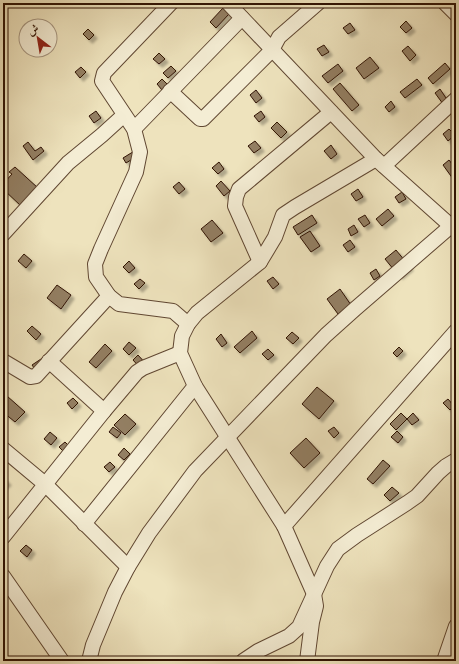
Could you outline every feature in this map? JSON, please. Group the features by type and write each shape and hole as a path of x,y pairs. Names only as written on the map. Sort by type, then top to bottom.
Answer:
{"street":[{"path":"171,3 104,73 102,81 134,129 140,152 136,172 100,249 95,264 96,277 109,296 119,304 173,311 188,324"},
{"path":"89,661 93,645 115,592 128,567 149,533 195,471 326,335 454,226 380,163 228,3"},
{"path":"170,91 200,119 202,119 272,50 279,37 318,3"},
{"path":"445,3 456,14"},
{"path":"134,129 242,18"},
{"path":"307,661 312,622 316,606 314,594 284,526 195,386 180,353 182,336 188,324 197,314 260,262 274,237 283,215 295,207 380,163 456,99"},
{"path":"260,262 235,206 239,189 331,112"},
{"path":"3,234 68,163 124,115"},
{"path":"3,361 30,377 36,376 109,296"},
{"path":"284,526 456,331"},
{"path":"3,537 44,484 137,372 143,368 180,353"},
{"path":"49,361 104,411"},
{"path":"84,524 195,386"},
{"path":"3,449 44,484 128,567"},
{"path":"243,661 258,651 289,636 299,627 327,566 338,549 417,496 438,473 456,460"},
{"path":"3,576 62,661"},
{"path":"444,661 456,626"}],"building":[{"path":"223,8 229,14 216,28 210,22"},
{"path":"406,21 412,28 406,33 400,27"},
{"path":"350,23 355,30 348,34 343,28"},
{"path":"88,29 94,35 89,40 83,34"},
{"path":"324,45 329,52 322,56 317,49"},
{"path":"408,46 416,55 410,61 402,51"},
{"path":"159,53 165,59 159,64 153,59"},
{"path":"370,57 379,68 364,79 356,68"},
{"path":"445,63 450,69 433,84 428,78"},
{"path":"338,64 343,71 328,83 322,76"},
{"path":"171,66 176,71 168,78 163,73"},
{"path":"81,67 86,72 80,78 75,72"},
{"path":"162,79 168,85 162,90 157,84"},
{"path":"417,79 422,85 405,98 400,92"},
{"path":"340,83 359,105 352,111 333,89"},
{"path":"440,89 446,98 456,91 456,101 446,108 435,93"},
{"path":"256,90 262,98 256,103 250,95"},
{"path":"391,101 395,107 389,112 385,107"},
{"path":"96,111 101,118 94,123 89,116"},
{"path":"261,111 265,117 259,122 254,116"},
{"path":"277,122 287,132 281,138 271,128"},
{"path":"449,129 455,135 448,141 443,134"},
{"path":"255,141 261,148 254,153 248,146"},
{"path":"28,142 35,151 41,147 44,151 33,160 23,146"},
{"path":"331,145 337,154 331,159 324,151"},
{"path":"136,150 139,155 126,163 123,158"},
{"path":"449,160 456,169 456,183 443,165"},
{"path":"219,162 224,169 218,174 212,168"},
{"path":"15,167 38,188 21,206 3,189 3,184 12,174 9,172"},
{"path":"221,181 230,191 224,196 216,186"},
{"path":"179,182 185,189 179,194 173,187"},
{"path":"358,189 363,197 356,201 351,194"},
{"path":"402,192 406,199 399,203 395,197"},
{"path":"388,209 394,216 382,226 376,219"},
{"path":"312,215 317,223 298,235 293,227"},
{"path":"365,215 370,223 364,227 358,219"},
{"path":"212,220 223,233 211,242 201,229"},
{"path":"354,225 358,232 351,236 348,229"},
{"path":"310,231 320,246 311,252 300,237"},
{"path":"350,240 355,247 348,252 343,245"},
{"path":"396,250 410,267 399,276 385,259"},
{"path":"24,254 32,261 26,268 18,261"},
{"path":"129,261 135,268 129,273 123,267"},
{"path":"376,269 380,276 374,280 370,273"},
{"path":"273,277 279,284 273,289 267,281"},
{"path":"140,279 145,283 139,289 134,284"},
{"path":"57,285 71,295 61,309 47,298"},
{"path":"340,289 351,305 338,314 327,299"},
{"path":"32,326 41,334 36,340 27,331"},
{"path":"252,331 257,338 240,353 234,347"},
{"path":"292,332 299,338 293,344 286,338"},
{"path":"221,334 227,343 222,347 216,339"},
{"path":"129,342 136,348 129,355 123,349"},
{"path":"105,344 112,351 96,368 89,362"},
{"path":"399,347 403,351 397,357 393,353"},
{"path":"268,349 274,355 268,360 262,354"},
{"path":"138,355 147,365 142,370 133,360"},
{"path":"44,357 37,372 32,365"},
{"path":"317,387 334,401 319,419 302,404"},
{"path":"7,396 25,412 15,422 3,412 3,401"},
{"path":"73,398 78,403 72,409 67,403"},
{"path":"448,399 454,406 450,410 443,403"},
{"path":"401,413 407,419 396,430 390,424"},
{"path":"413,413 419,420 412,425 407,419"},
{"path":"125,414 136,424 125,435 114,425"},
{"path":"113,427 121,433 117,438 109,432"},
{"path":"334,427 339,433 334,438 328,431"},
{"path":"397,431 403,437 398,443 391,437"},
{"path":"50,432 57,438 51,445 44,439"},
{"path":"306,438 320,453 304,468 290,453"},
{"path":"65,442 71,448 66,454 59,447"},
{"path":"124,448 130,454 124,460 118,455"},
{"path":"383,460 390,466 373,484 367,479"},
{"path":"110,462 115,467 109,472 104,467"},
{"path":"3,477 8,482 3,486"},
{"path":"392,487 399,493 390,501 384,495"},
{"path":"26,545 32,550 27,557 20,551"}]}
